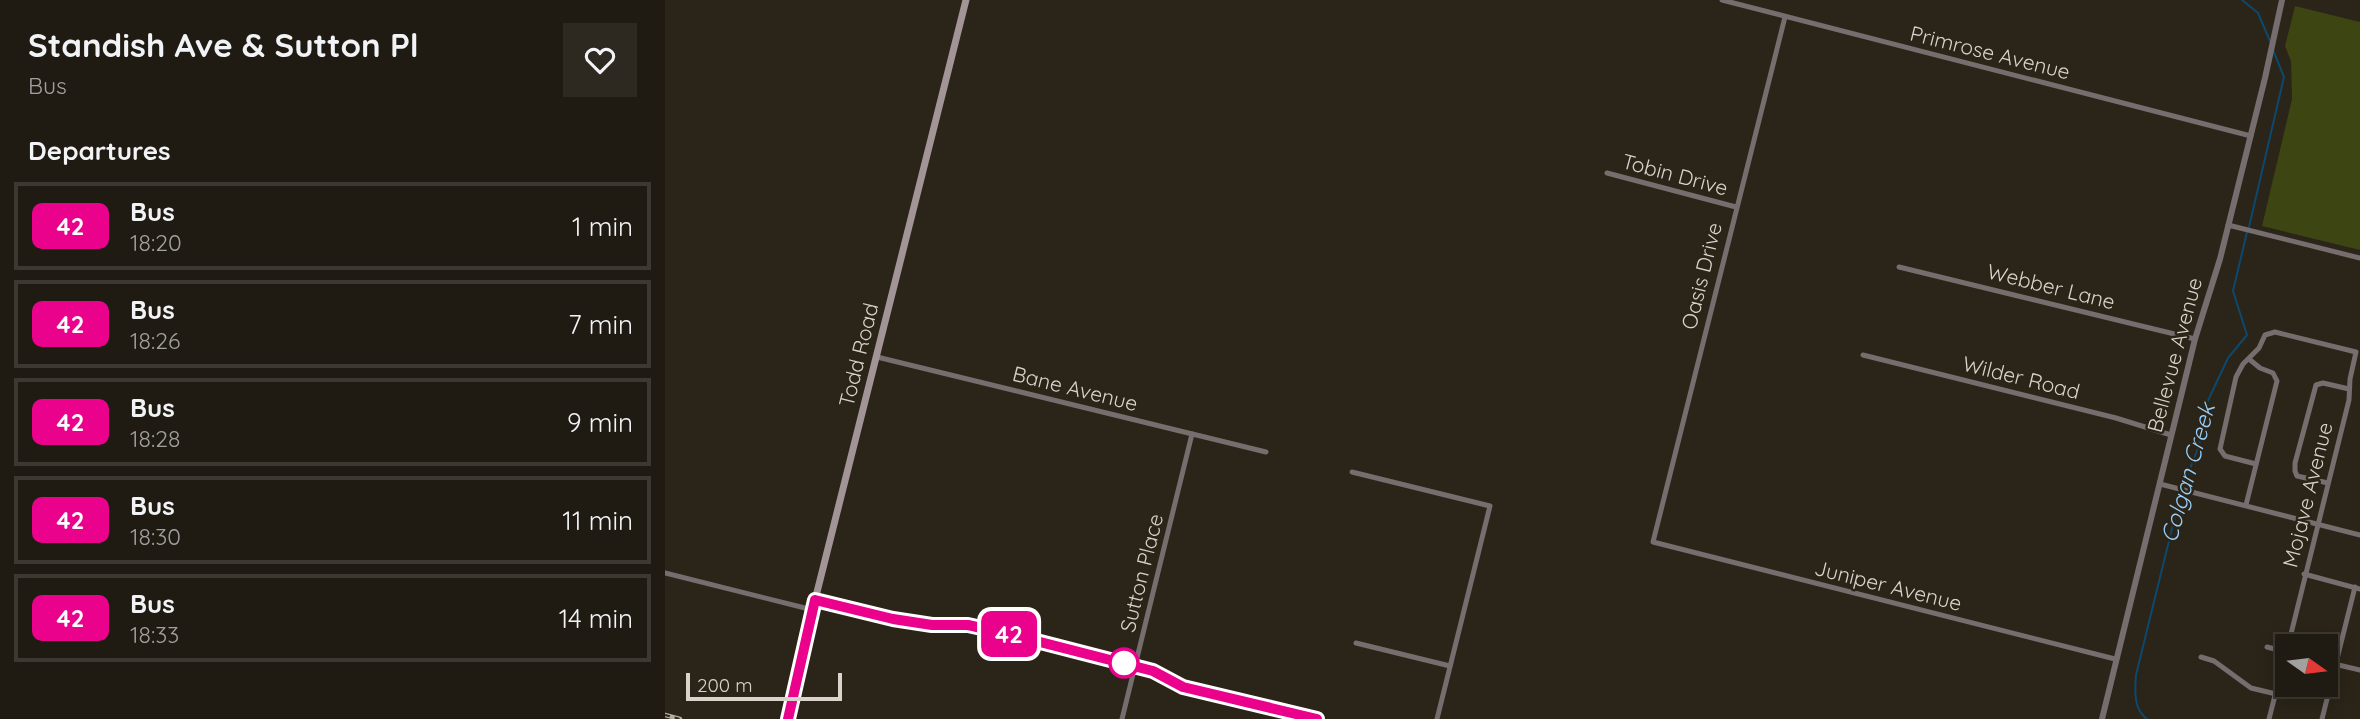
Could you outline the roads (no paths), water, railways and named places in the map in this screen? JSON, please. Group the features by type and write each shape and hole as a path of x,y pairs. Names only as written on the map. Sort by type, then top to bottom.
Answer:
{"main road":[{"name":"Todd Road","path":"788,719 815,600 966,0"}],"street":[{"name":"Primrose Avenue","path":"1722,0 2251,136"},
{"name":"Bellevue Avenue","path":"2102,719 2195,339 2251,136 2282,0"},
{"name":"Oasis Drive","path":"1653,542 1785,17"},
{"name":"Tobin Drive","path":"1607,173 1736,207"},
{"path":"2228,225 2360,258"},
{"name":"Webber Lane","path":"1899,267 2195,339"},
{"name":"Mojave Avenue","path":"2249,359 2259,348 2265,335 2272,332 2356,352 2349,400 2291,634"},
{"name":"Wilder Road","path":"1863,355 2116,418 2171,435"},
{"name":"Bane Avenue","path":"877,357 1266,452"},
{"path":"2246,505 2277,381 2273,373 2260,368 2249,359 2236,377 2220,449 2225,456 2256,464"},
{"path":"2328,483 2297,475 2294,471 2295,463 2316,386 2323,383 2349,389"},
{"name":"Sutton Place","path":"1122,719 1192,434"},
{"path":"1352,472 1490,506 1437,719"},
{"path":"2160,484 2360,535"},
{"name":"Juniper Avenue","path":"1653,542 2115,659"},
{"path":"665,573 813,610"},
{"path":"2304,574 2357,588 2338,657"},
{"path":"815,600 905,621 932,625 968,625 1153,671 1183,687 1317,719"},
{"path":"1356,643 1450,666"},
{"path":"2267,647 2275,648"},
{"path":"2201,657 2214,661 2251,688 2275,694"},
{"path":"2338,664 2360,670"},
{"name":"Mojave Avenue","path":"2269,719 2275,697"},
{"path":"2322,719 2328,697"}],"waterway":[{"name":"Colgan Creek","path":"2242,0 2258,13 2270,41"},
{"name":"Colgan Creek","path":"2249,227 2284,77 2273,50"},
{"name":"Colgan Creek","path":"2183,486 2199,446 2205,407 2228,358 2247,335 2233,291 2247,232"},
{"name":"Colgan Creek","path":"2147,719 2137,705 2136,675 2181,492"}],"railway":[{"path":"665,715 680,719"}]}
